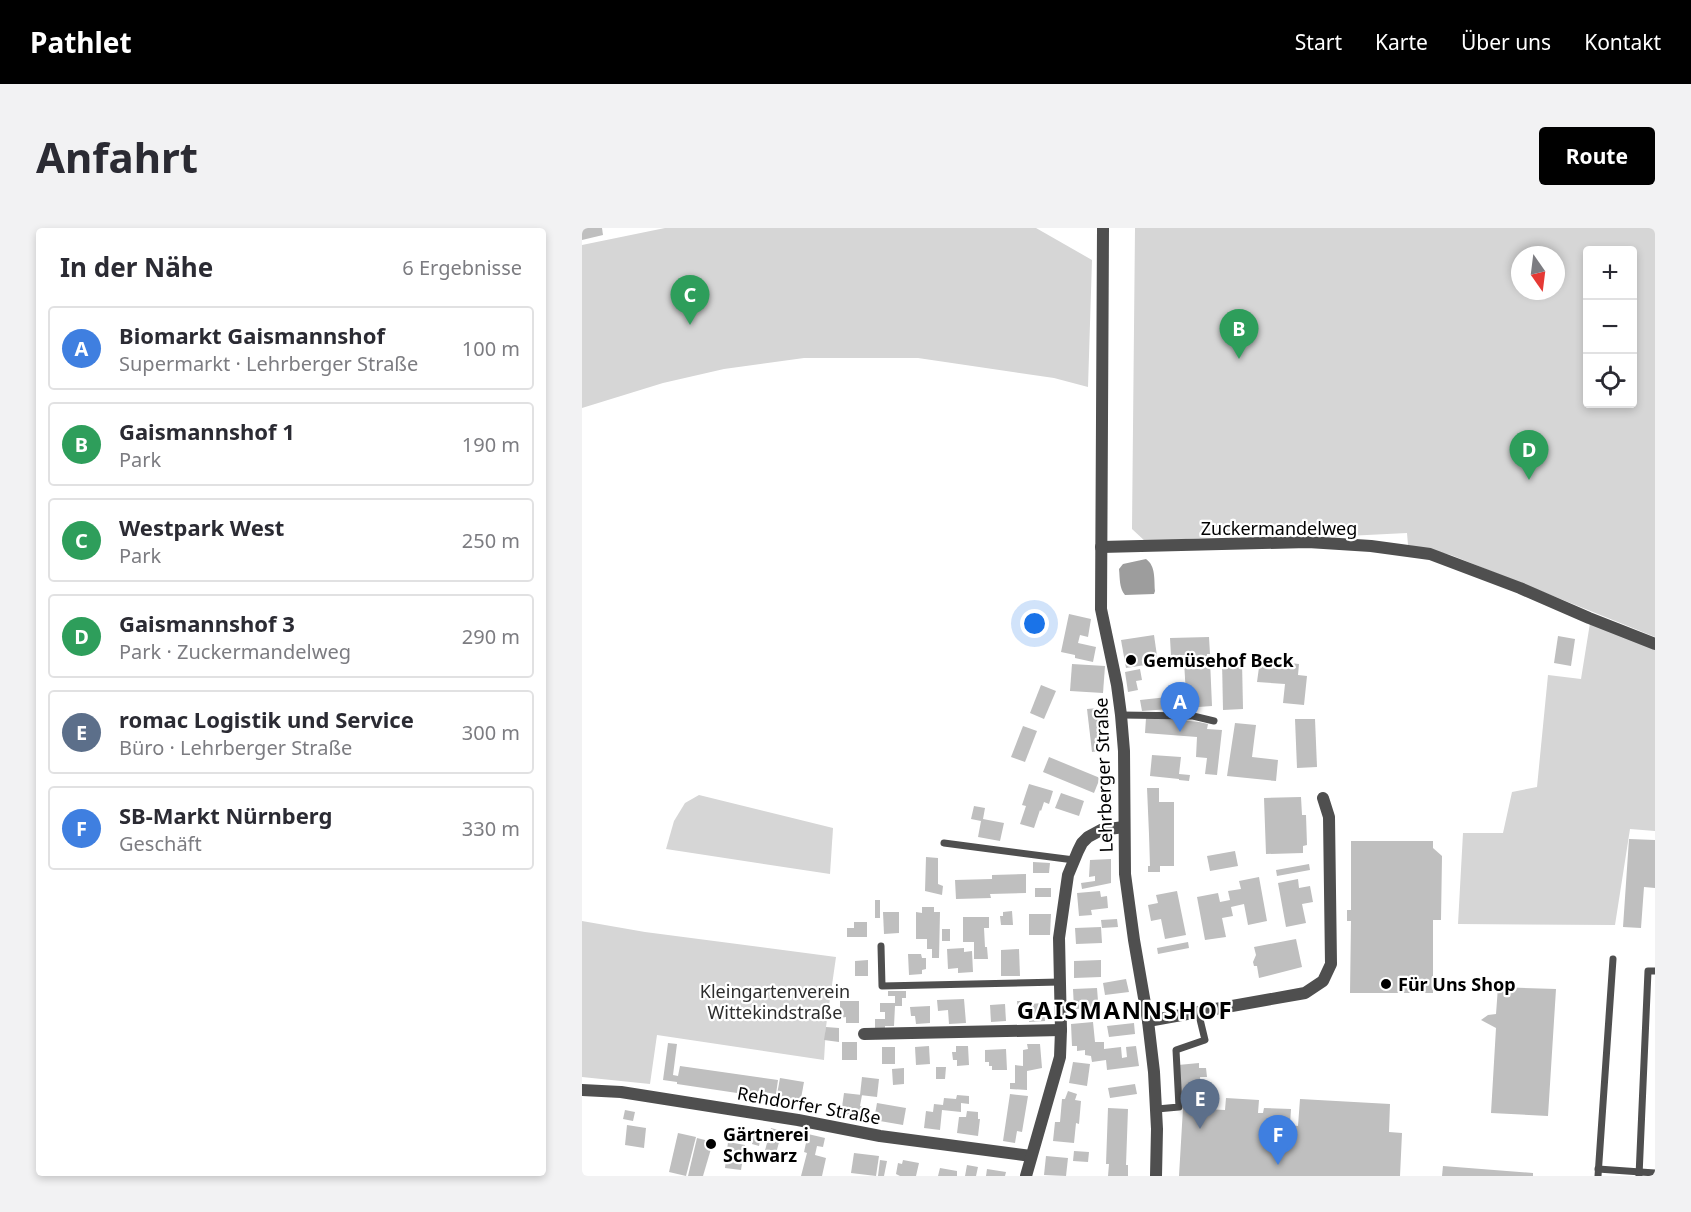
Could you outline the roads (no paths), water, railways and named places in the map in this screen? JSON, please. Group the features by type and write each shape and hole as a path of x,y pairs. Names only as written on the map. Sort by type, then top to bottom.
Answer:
{"street":[{"name":"Lehrberger Straße","path":"1103,228 1101,615 1117,685 1121,715 1124,751 1126,888 1154,1072 1157,1109 1156,1176"},
{"name":"Zuckermandelweg","path":"1101,547 1308,542 1371,546 1430,554 1520,588 1655,644"},
{"path":"1148,1021 1305,993 1323,981 1331,964 1331,925 1329,817 1323,798"},
{"path":"1026,1176 1060,1057 1059,938 1068,875 1082,843 1094,832 1124,827"},
{"path":"864,1034 1061,1030"},
{"name":"Rehdorfer Straße","path":"582,1090 621,1092 798,1120 880,1136 1031,1156"}],"lane":[{"path":"1121,715 1193,716 1214,722"},
{"path":"944,843 1074,860"},
{"path":"881,946 882,986 1059,982"},
{"path":"1613,959 1598,1172 1655,1173"},
{"path":"1639,1174 1648,971 1655,971"},
{"path":"1157,1109 1179,1107 1176,1050 1205,1040 1198,1011"}],"place":[{"name":"Westpark West","path":"690,325"},
{"name":"Gaismannshof 1","path":"1239,359"},
{"name":"Gaismannshof 3","path":"1529,480"},
{"name":"Gemüsehof Beck","path":"1131,660"},
{"name":"Biomarkt Gaismannshof","path":"1180,732"},
{"name":"Für Uns Shop","path":"1386,984"},
{"name":"romac Logistik und Service","path":"1200,1129"},
{"name":"Gärtnerei Schwarz","path":"711,1144"},
{"name":"SB-Markt Nürnberg","path":"1278,1165"}],"district":[{"name":"GAISMANNSHOF","path":"1125,1009"}],"park label":[{"name":"Kleingartenverein Wittekindstraße","path":"775,1002"}]}
